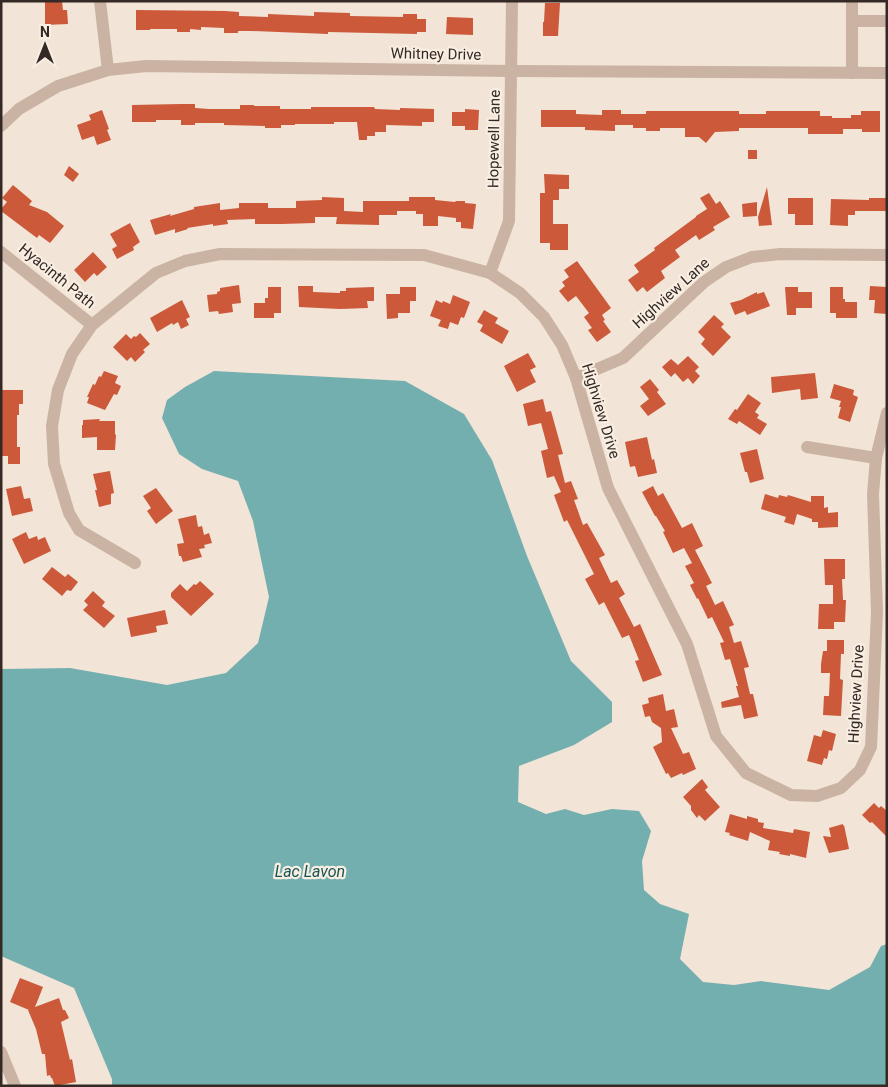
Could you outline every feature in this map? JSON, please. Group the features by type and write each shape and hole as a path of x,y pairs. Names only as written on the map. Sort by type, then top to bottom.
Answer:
{"street":[{"path":"100,1 108,70"},
{"name":"Hopewell Lane","path":"490,274 509,221 512,1"},
{"path":"852,1 852,73"},
{"path":"853,21 887,21"},
{"name":"Whitney Drive","path":"1,126 19,109 58,86 108,70 146,66 511,71 887,73"},
{"name":"Hyacinth Path","path":"1,252 92,325"},
{"name":"Highview Drive","path":"135,563 79,530 69,514 54,464 52,426 58,390 72,354 92,325 156,273 185,261 220,254 424,255 490,274 520,293 544,317 562,345 576,378 608,488 688,644 716,736 746,773 791,795 817,796 841,788 860,770 871,747 877,612 873,494 876,458 887,413"},
{"name":"Highview Lane","path":"576,378 624,358 704,282 726,267 752,257 780,254 887,255"},
{"path":"807,447 876,458"},
{"path":"1,1052 15,1086"}],"water":[{"name":"Lac Lavon","path":"214,371 405,381 464,414 492,460 527,556 571,661 612,702 612,722 574,745 519,766 518,802 546,814 565,809 584,815 612,809 639,811 651,831 642,861 644,890 660,904 689,914 680,959 703,982 734,985 761,981 829,990 870,967 881,946 887,944 887,1086 112,1086 112,1079 74,988 1,956 1,669 70,668 167,685 226,673 258,643 269,597 253,521 238,481 202,469 179,454 162,418 167,400 185,387"}],"building":[{"path":"45,1 62,1 63,10 67,10 68,24 45,25"},
{"path":"545,3 560,3 558,36 543,36"},
{"path":"136,10 225,11 239,12 239,16 268,17 268,14 314,16 314,12 350,13 350,16 403,17 403,14 417,14 417,19 426,19 426,32 417,32 417,34 328,32 328,34 251,31 224,33 224,28 201,27 201,30 190,29 190,32 177,32 177,29 136,30"},
{"path":"447,17 473,18 473,35 446,34"},
{"path":"195,104 195,108 209,109 240,109 240,105 254,105 280,106 280,109 374,107 375,109 400,110 400,108 434,109 434,122 422,122 422,126 386,125 386,132 375,132 375,136 367,136 367,140 359,140 357,122 295,124 281,125 281,128 265,128 265,126 224,125 224,123 181,125 181,120 132,122 132,105"},
{"path":"465,109 479,110 478,130 465,130 465,126 452,126 452,112 465,112"},
{"path":"102,110 111,140 97,145 94,136 82,140 77,125 91,120 89,115"},
{"path":"541,110 576,110 576,114 602,115 602,110 621,110 621,114 646,114 646,111 739,111 739,114 766,114 766,111 820,111 820,116 832,116 832,118 851,118 851,115 861,115 861,111 880,111 880,132 862,132 862,129 843,129 843,134 808,134 808,128 739,128 739,131 715,132 706,143 699,137 685,137 685,128 660,128 660,131 646,131 646,128 633,128 633,125 615,125 615,131 585,130 585,127 541,127"},
{"path":"748,150 757,150 757,159 748,159"},
{"path":"69,166 79,174 73,182 64,175"},
{"path":"544,174 569,175 569,189 559,189 559,200 553,200 553,224 568,224 568,250 550,250 550,243 540,243 540,193 545,193"},
{"path":"13,185 32,201 29,205 47,212 64,226 50,243 39,235 37,238 1,211 7,202 2,198"},
{"path":"767,187 772,225 759,226 758,217"},
{"path":"709,193 716,204 720,201 730,217 713,227 715,230 699,240 696,235 675,250 680,257 661,271 665,278 647,292 643,287 637,292 628,280 639,272 634,265 707,209 700,198"},
{"path":"322,197 344,198 344,211 363,212 363,201 409,201 409,197 435,197 435,200 465,201 465,203 476,204 473,229 461,228 461,222 456,222 456,218 438,216 438,226 423,226 423,214 416,214 416,211 397,211 397,215 379,215 379,225 336,224 337,217 315,217 315,223 282,224 255,224 255,219 227,220 228,224 187,228 175,233 175,229 155,235 150,220 194,209 194,207 220,203 220,210 239,208 239,203 268,203 268,208 296,208 296,201 322,200"},
{"path":"788,198 813,198 813,225 795,225 795,214 788,214"},
{"path":"869,198 887,198 887,211 855,211 855,215 848,215 848,226 830,225 831,199 869,200"},
{"path":"757,202 757,216 743,217 742,204"},
{"path":"130,223 140,242 133,247 134,250 117,259 112,249 117,246 110,234"},
{"path":"93,252 107,267 97,276 94,273 85,282 74,270"},
{"path":"577,261 611,308 602,315 605,320 603,321 611,332 597,342 588,330 592,328 584,317 589,313 576,296 568,302 559,291 565,286 562,282 569,277 564,270"},
{"path":"239,285 241,303 232,304 233,312 219,314 218,311 209,312 207,295 217,294 220,288"},
{"path":"298,286 313,286 313,292 340,293 340,291 346,291 346,288 374,287 374,301 367,301 368,308 299,307"},
{"path":"870,286 887,287 887,314 874,313 875,300 869,300"},
{"path":"268,287 281,287 281,313 274,313 274,318 254,318 254,303 265,303 265,298 268,298"},
{"path":"400,287 416,287 416,301 410,301 410,313 398,313 398,318 387,319 386,294 400,294"},
{"path":"785,287 798,287 798,292 812,292 812,308 796,308 796,315 787,315"},
{"path":"830,287 843,287 843,299 845,299 845,302 857,302 857,318 836,318 836,313 830,313"},
{"path":"757,292 757,294 764,292 770,306 747,315 745,311 735,315 730,303"},
{"path":"453,295 470,302 464,318 461,317 458,325 450,322 448,329 438,326 441,320 430,316 436,300 450,304"},
{"path":"182,300 190,317 186,319 189,325 181,329 178,322 173,325 172,323 157,332 150,318"},
{"path":"484,310 498,318 495,323 509,331 502,344 480,331 483,325 477,322"},
{"path":"714,315 724,324 721,327 731,337 713,356 701,344 705,339 698,332"},
{"path":"140,333 150,344 143,350 145,352 135,362 131,357 127,361 113,347 126,334 131,339"},
{"path":"528,353 536,367 530,370 536,382 517,392 504,366"},
{"path":"688,356 699,367 695,371 700,376 693,384 688,378 683,382 675,373 671,377 662,367 671,359 678,365"},
{"path":"104,371 118,376 115,383 121,386 117,395 114,394 105,410 87,403 89,397 87,397 93,384 95,385 99,376 101,377"},
{"path":"815,373 818,398 801,400 800,389 772,393 771,377"},
{"path":"650,379 659,390 657,392 666,404 648,416 640,406 649,399 640,387"},
{"path":"834,384 854,390 853,395 858,397 850,422 838,418 841,401 830,398"},
{"path":"1,390 23,390 23,404 19,404 19,415 17,415 17,447 20,447 20,464 8,464 8,456 1,456"},
{"path":"748,394 761,403 755,412 759,415 757,418 767,424 760,435 739,421 737,424 728,419"},
{"path":"543,399 546,412 551,411 563,454 558,455 565,483 571,481 578,499 574,500 583,525 587,523 605,555 599,558 611,583 617,580 625,594 619,598 634,627 640,624 662,675 643,682 635,661 639,660 629,635 622,638 604,602 599,605 585,579 594,574 567,520 564,522 554,495 561,492 554,476 547,478 541,451 548,449 541,423 528,426 523,404"},
{"path":"100,419 99,421 115,421 115,450 97,450 97,437 82,438 83,420"},
{"path":"647,437 657,473 638,477 635,466 630,467 625,442"},
{"path":"757,449 764,479 750,483 740,453"},
{"path":"110,471 114,493 111,494 111,504 99,507 93,474"},
{"path":"21,486 24,499 30,498 33,511 12,516 6,489"},
{"path":"653,486 658,496 663,493 682,528 692,523 703,546 695,550 712,583 706,586 715,605 723,601 734,625 729,627 734,643 741,641 749,667 744,668 750,694 753,694 758,716 744,719 741,705 722,708 721,702 739,697 736,686 738,686 730,659 725,660 720,643 724,642 712,617 708,619 690,585 694,583 685,566 692,563 684,548 673,553 663,532 665,531 642,492"},
{"path":"156,488 173,511 156,524 147,511 151,508 143,496"},
{"path":"765,494 778,498 779,495 787,497 788,495 811,502 811,496 824,496 824,508 828,507 828,513 838,512 838,527 818,528 818,522 812,522 812,519 797,514 794,525 784,522 786,517 761,509"},
{"path":"196,515 198,527 202,526 204,535 209,533 212,543 204,545 205,548 199,549 202,557 183,562 181,556 179,556 177,544 184,543 178,519"},
{"path":"26,532 29,539 37,536 38,540 45,537 51,551 24,564 12,539"},
{"path":"824,559 845,559 845,579 842,579 843,600 846,600 845,622 834,622 834,629 818,629 819,604 833,604 833,585 825,585"},
{"path":"52,567 65,577 68,574 78,582 71,591 67,590 62,596 42,579"},
{"path":"200,581 214,594 191,616 171,597 171,593 180,584 187,591"},
{"path":"93,591 105,602 102,606 115,616 104,628 83,610 88,605 84,601"},
{"path":"165,610 168,624 156,626 157,632 131,637 127,618"},
{"path":"827,640 844,640 844,654 841,654 840,679 843,680 841,716 823,715 824,696 829,696 830,673 821,673 823,651 827,651"},
{"path":"663,694 666,711 674,709 678,727 671,728 683,754 689,752 696,769 671,778 668,773 666,774 653,747 662,742 661,728 652,722 650,716 645,717 642,705 649,703 648,698"},
{"path":"823,730 836,734 832,751 829,750 827,759 824,758 822,765 807,761 814,735 821,737"},
{"path":"702,779 708,787 705,790 720,807 705,821 699,815 697,818 691,810 691,806 683,797"},
{"path":"874,803 879,808 881,806 887,811 887,837 862,815"},
{"path":"730,814 747,819 747,816 758,819 758,822 764,823 763,828 793,833 794,829 810,832 806,858 790,854 790,856 779,854 780,852 768,850 770,841 750,832 748,841 729,835 730,833 725,832"},
{"path":"843,824 849,849 829,853 823,836 831,837 829,828"},
{"path":"20,978 43,987 35,1007 59,998 63,1010 65,1010 69,1018 61,1022 70,1060 72,1059 76,1082 55,1086 50,1075 47,1076 45,1054 42,1054 29,1010 10,1002"}]}
